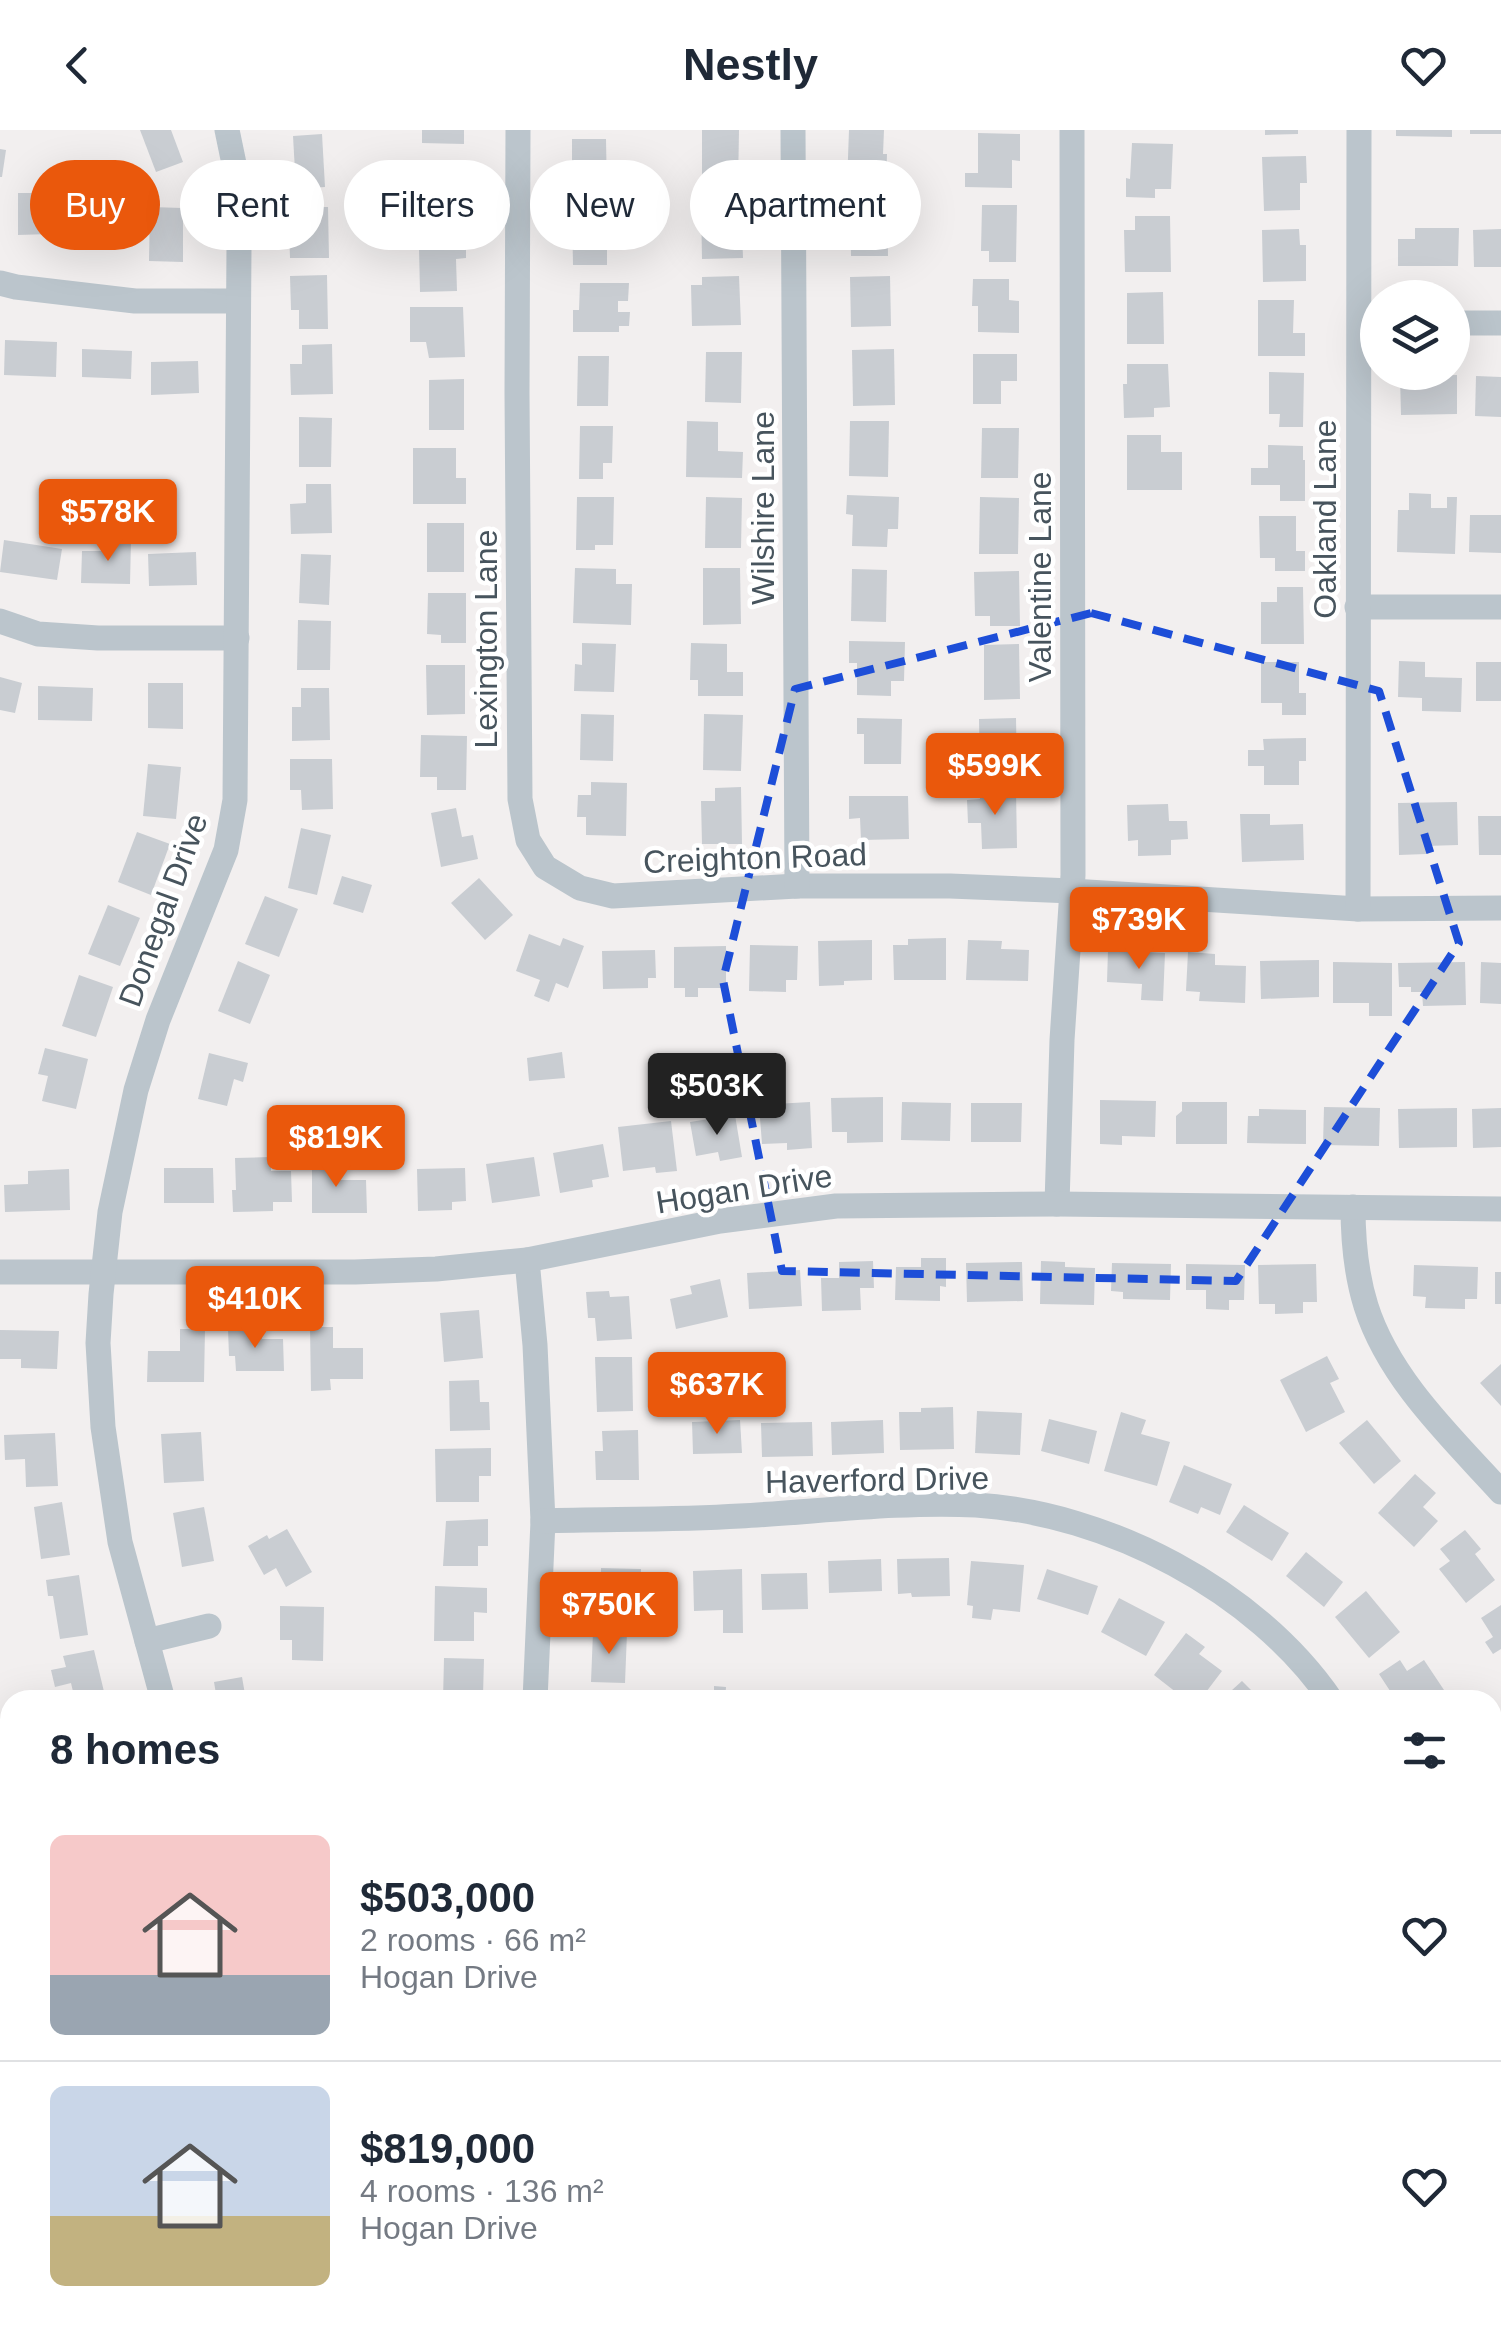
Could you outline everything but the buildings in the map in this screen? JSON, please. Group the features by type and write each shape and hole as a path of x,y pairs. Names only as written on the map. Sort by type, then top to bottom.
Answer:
{"street":[{"name":"Donegal Drive","path":"160,1690 120,1542 102,1427 98,1344 110,1212 136,1090 158,1020 226,850 235,800 238,183 227,130"},
{"name":"Lexington Lane","path":"518,130 520,798 528,840 545,867 555,873"},
{"name":"Wilshire Lane","path":"793,130 797,886"},
{"name":"Valentine Lane","path":"1056,1204 1072,890 1072,130"},
{"name":"Oakland Lane","path":"1359,130 1366,280"},
{"path":"0,283 135,301 238,301"},
{"path":"1470,323 1501,323"},
{"name":"Oakland Lane","path":"1358,908 1357,608 1365,390"},
{"path":"1357,608 1501,607"},
{"path":"0,621 38,634 237,638"},
{"name":"Creighton Road","path":"555,873 580,888 612,896 797,886 950,886 1358,908 1501,908"},
{"name":"Hogan Drive","path":"0,1272 436,1270 527,1260 720,1221 836,1206 1501,1209"},
{"path":"1354,1207 1360,1284 1385,1350 1418,1397 1501,1492"},
{"path":"527,1260 543,1521 535,1690"},
{"name":"Haverford Drive","path":"543,1521 722,1517 927,1505 1018,1510 1103,1532 1186,1570 1278,1640 1322,1690"},
{"path":"147,1641 209,1626"}],"highlighted area":[{"path":"1091,613 1379,691 1459,943 1236,1281 782,1271 723,980 795,689"}]}
